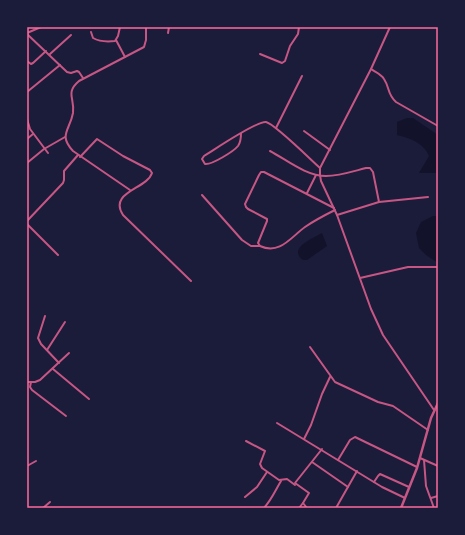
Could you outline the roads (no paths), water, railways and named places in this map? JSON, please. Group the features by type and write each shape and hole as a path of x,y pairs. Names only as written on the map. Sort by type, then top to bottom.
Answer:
{"street":[{"path":"41,27 27,34 46,50 69,73 77,71 83,78"},
{"path":"120,27 116,40 126,57"},
{"path":"130,190 80,157 69,147 65,137 73,112 71,88 79,80 144,47 146,40 146,27"},
{"path":"168,34 169,27"},
{"path":"260,54 282,63 290,46 298,34 298,27"},
{"path":"390,27 371,69 320,168 320,175 321,181 335,209 376,322 383,335 434,410"},
{"path":"91,32 92,38 98,40 116,40"},
{"path":"50,54 71,35"},
{"path":"27,61 33,63 46,50"},
{"path":"27,92 60,65"},
{"path":"371,69 381,75 384,79 391,98 438,126"},
{"path":"276,128 302,76"},
{"path":"27,119 33,134 44,150 48,153"},
{"path":"241,133 239,143 235,149 210,164 205,164 203,162 204,156 241,133 263,122 276,128 320,168"},
{"path":"304,131 330,150"},
{"path":"27,139 33,134"},
{"path":"27,163 65,137"},
{"path":"80,157 97,139 123,156 152,172 148,180 130,190 124,196 120,210 123,215 191,281"},
{"path":"270,151 316,175 329,176 370,168 373,172 378,202"},
{"path":"27,221 63,183 64,172 78,155"},
{"path":"260,246 258,240 266,225 267,218 248,209 245,204 261,172 267,172 335,209"},
{"path":"307,193 316,175"},
{"path":"202,195 242,240 251,246 260,246 268,249 288,242 303,228 335,209"},
{"path":"337,215 378,202 428,197"},
{"path":"27,224 58,255"},
{"path":"360,278 408,267 438,267"},
{"path":"45,316 38,338 59,363"},
{"path":"47,350 65,322"},
{"path":"310,347 330,377 338,384 378,402 393,406 428,430"},
{"path":"27,382 40,380 69,353"},
{"path":"53,369 89,399"},
{"path":"304,439 330,377"},
{"path":"31,382 30,387 32,390 66,416"},
{"path":"401,508 417,468 434,410 438,404"},
{"path":"277,423 374,482 405,498"},
{"path":"338,460 350,440 355,437 417,468"},
{"path":"246,441 265,451 260,464 262,468 281,481"},
{"path":"296,484 296,482 322,450"},
{"path":"420,458 438,466"},
{"path":"424,460 426,486 434,508"},
{"path":"27,466 36,461"},
{"path":"312,462 348,487"},
{"path":"336,508 357,471"},
{"path":"245,497 257,487 267,472"},
{"path":"374,482 380,474 409,486"},
{"path":"264,508 271,500 281,481 288,479 309,493 299,508"},
{"path":"430,498 438,496"},
{"path":"43,508 50,502"},
{"path":"303,503 307,508"}]}
